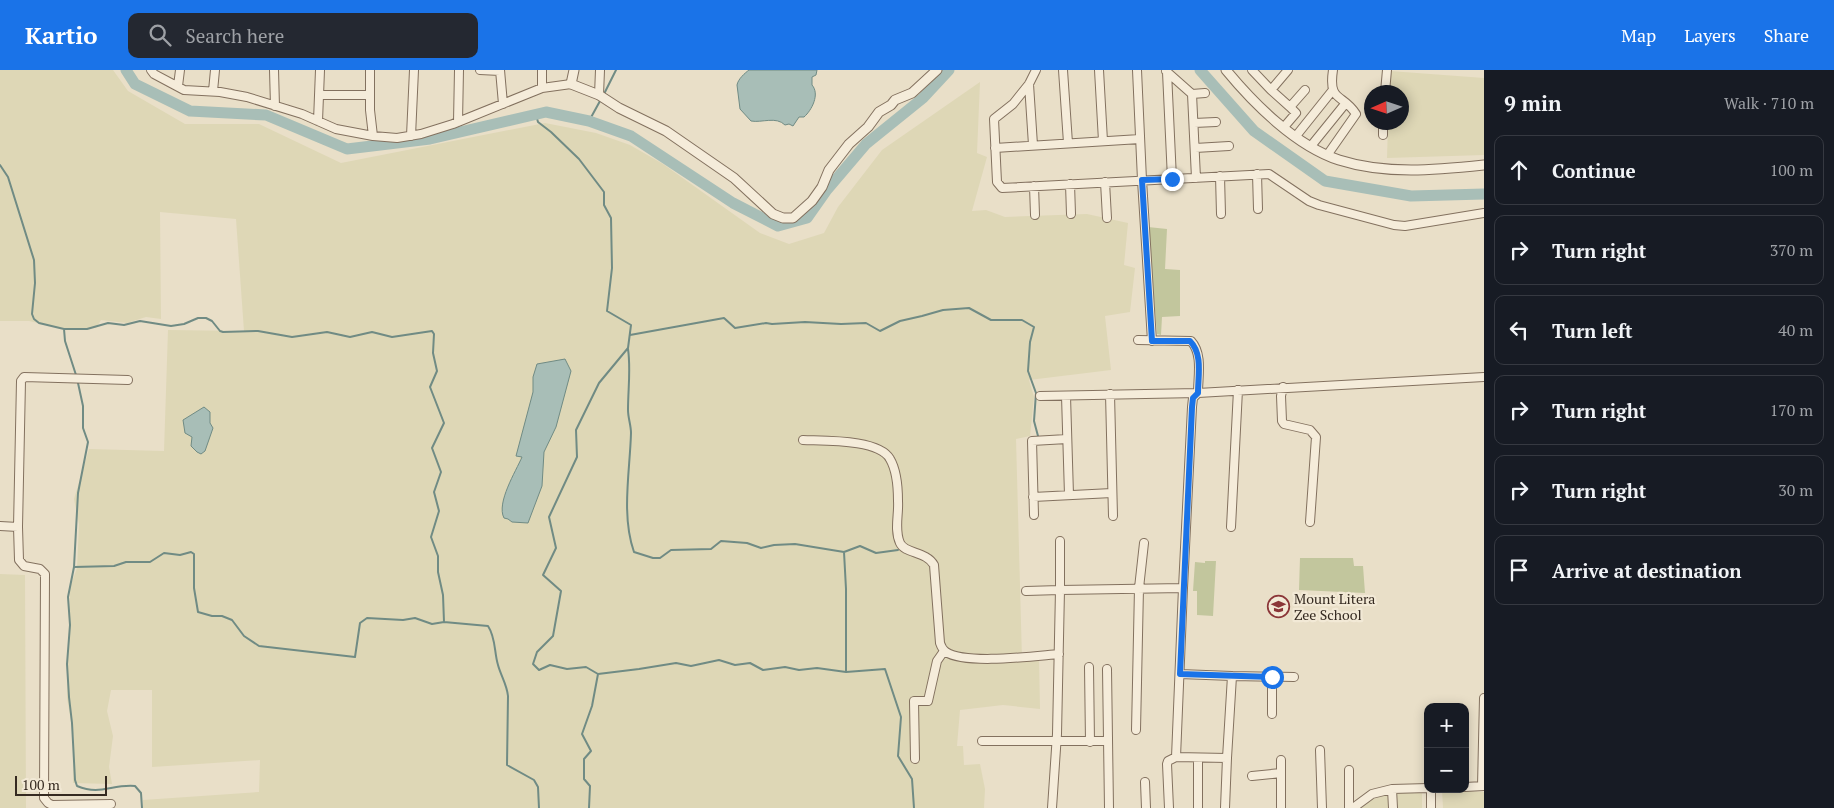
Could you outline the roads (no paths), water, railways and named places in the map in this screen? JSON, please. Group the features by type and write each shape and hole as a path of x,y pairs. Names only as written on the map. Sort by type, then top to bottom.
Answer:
{"street":[{"path":"150,70 184,90 213,91 247,98 302,114 336,129 373,136 397,138 421,134 458,122 542,88 571,84 601,96 619,108 666,131 734,178 772,214 783,218 793,218 812,201 822,187 829,170 849,144 868,127 879,112 891,105 895,100 912,93 937,70"},
{"path":"178,86 180,70"},
{"path":"213,91 216,70"},
{"path":"274,70 275,106"},
{"path":"318,121 320,70"},
{"path":"370,70 373,136"},
{"path":"411,136 414,70"},
{"path":"458,122 459,70"},
{"path":"480,70 500,70 503,104"},
{"path":"542,70 542,88"},
{"path":"571,84 574,70"},
{"path":"600,70 601,96"},
{"path":"1036,70 1029,84 1013,104 994,117 997,182 999,187 1270,174 1319,206 1394,225 1405,226 1484,213"},
{"path":"1063,70 1068,142"},
{"path":"1099,70 1103,141"},
{"path":"1137,70 1152,341"},
{"path":"1226,70 1247,95 1284,128 1338,160 1373,167 1415,171 1484,166"},
{"path":"1252,70 1296,112 1284,128"},
{"path":"1271,90 1288,70"},
{"path":"1328,154 1356,116 1356,112 1332,91 1333,70"},
{"path":"1386,85 1387,70"},
{"path":"1165,71 1192,94 1206,93"},
{"path":"1165,71 1172,179"},
{"path":"1029,84 1033,145"},
{"path":"1290,107 1305,90"},
{"path":"1296,136 1332,91"},
{"path":"1192,94 1196,178"},
{"path":"319,95 370,95"},
{"path":"1312,146 1345,104"},
{"path":"1194,123 1216,122"},
{"path":"1383,130 1383,135"},
{"path":"995,148 1140,139"},
{"path":"1195,148 1229,146"},
{"path":"1257,174 1258,209"},
{"path":"1220,176 1221,214"},
{"path":"1105,182 1107,218"},
{"path":"1070,184 1071,214"},
{"path":"1034,186 1035,215"},
{"path":"1138,340 1190,341 1196,346 1199,358 1198,393 1193,398 1192,407 1176,757"},
{"path":"111,804 52,805 44,798 45,574 40,570 24,566 21,563 18,527 22,378 39,376 128,380"},
{"path":"1040,396 1198,393 1484,377"},
{"path":"1283,387 1281,396 1282,421 1284,424 1310,430 1316,437 1310,522"},
{"path":"1231,527 1238,390"},
{"path":"1110,394 1113,516"},
{"path":"1066,396 1069,495"},
{"path":"1034,515 1032,441 1067,439"},
{"path":"803,440 841,442 868,446 885,452 890,459 895,472 899,542 902,547 926,557 934,565 940,643 944,651 974,658 997,659 1058,654"},
{"path":"1033,496 1112,494"},
{"path":"0,526 18,527"},
{"path":"1052,808 1057,740 1060,541"},
{"path":"1136,730 1139,588 1144,543"},
{"path":"1026,591 1183,588"},
{"path":"915,759 914,701 928,701 937,661 944,651"},
{"path":"1089,668 1090,742"},
{"path":"1107,668 1109,808"},
{"path":"1180,674 1294,678"},
{"path":"1225,808 1232,676"},
{"path":"1272,677 1272,714"},
{"path":"1469,787 1483,786 1484,698"},
{"path":"982,740 1108,741"},
{"path":"1320,750 1322,808"},
{"path":"1169,808 1168,760 1176,757 1227,758"},
{"path":"1198,758 1198,808"},
{"path":"1280,760 1281,808"},
{"path":"1349,770 1351,808"},
{"path":"1252,776 1281,773"},
{"path":"1145,782 1146,808"},
{"path":"1351,808 1372,794 1392,789 1424,789"},
{"path":"1392,789 1393,808"},
{"path":"1429,793 1431,808"}],"water":[{"path":"749,70 817,70 816,75 812,77 815,97 810,110 804,117 799,117 793,126 773,120 751,121 740,109 737,85 740,78"},
{"path":"565,359 571,371 556,427 544,452 542,486 528,523 512,522 504,518 502,512 503,504 508,487 522,457 516,456 533,392 533,377 537,364"},
{"path":"204,407 210,412 210,423 213,428 205,451 201,454 191,446 192,437 185,433 183,420"}],"waterway":[{"path":"126,70 135,84 190,111 266,115 347,149 430,139 546,112 589,121 631,136 733,203 778,226 807,218 826,191 866,144 923,98 949,70"},
{"path":"604,94 616,70"},
{"path":"1200,70 1254,131 1325,181 1411,196 1484,194"},
{"path":"589,121 600,101"},
{"path":"536,115 538,122 579,159 604,192 604,205 611,218 612,268 607,311 631,325 628,348 599,383 576,430 577,457 549,517 556,548 543,575 561,591 553,636 537,652 533,664 539,670 550,665 567,669 586,667 598,674 592,706 582,734 591,751 584,759 584,779 590,786 589,808"},
{"path":"0,165 8,177 34,260 35,283 32,314 39,323 64,329 87,329 108,323 124,325 140,321 171,326 184,324 198,318 206,318 223,332 258,331 292,337 327,332 350,337 372,332 392,337 432,331 434,334 433,353 437,371 430,387 444,423 432,448 441,472 434,492 439,511 431,537 438,556 444,622 488,626 491,631 498,665 508,696 507,765 534,780 538,787 539,808"},
{"path":"630,335 724,318 735,328 766,323 866,323 880,331 900,321 943,310 969,308 991,320 1022,320 1034,327 1030,342 1028,371 1036,393 1034,421 1038,436"},
{"path":"64,329 65,341 76,375"},
{"path":"628,349 628,410 631,433 627,508 630,538 634,552 653,558 660,558 671,550 711,549 721,541 747,543 761,548 795,544 844,552"},
{"path":"78,383 83,406 83,428 88,442 78,493 74,567 68,597 70,625 67,664 75,780 77,786 93,790 135,786 141,793 142,808"},
{"path":"846,672 844,552 860,546 876,553 898,550"},
{"path":"74,567 114,566 126,562 150,562 164,553 180,555 191,552 194,554 194,588 198,612 212,616 222,616 232,620 244,636 259,646 355,657 360,623 367,618 403,620 415,618 432,624 444,622"},
{"path":"598,674 676,663 691,666 719,660 735,665 750,663 763,670 785,667 799,670 817,668 846,672 885,669 901,717 898,756 912,779 914,808"}],"place":[{"name":"Mount Litera Zee School","path":"1278,606"}]}
